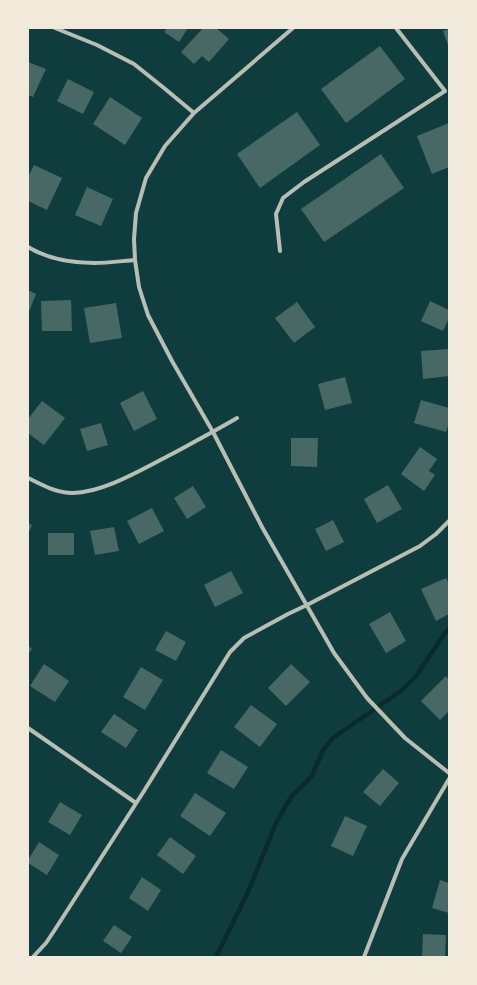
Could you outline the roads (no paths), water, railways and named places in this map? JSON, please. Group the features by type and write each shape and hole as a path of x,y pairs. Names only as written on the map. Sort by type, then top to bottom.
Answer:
{"street":[{"path":"55,28 97,45 134,64 194,113"},
{"path":"293,28 194,113 165,146 146,178 136,213 134,239 139,288 148,315 172,361 213,432 262,527 334,653 367,698 405,738 449,773"},
{"path":"280,251 276,214 283,198 304,182 447,90 396,28"},
{"path":"28,247 36,252 62,260 94,263 135,260"},
{"path":"28,478 51,490 72,493 95,490 142,469 237,418"},
{"path":"33,957 50,937 230,652 244,638 420,546 436,534 449,521"},
{"path":"28,728 136,803"},
{"path":"364,957 402,859 449,779"}],"waterway":[{"path":"216,957 248,892 277,821 291,797 311,777 324,749 333,738 402,690 416,676 449,629"}]}
